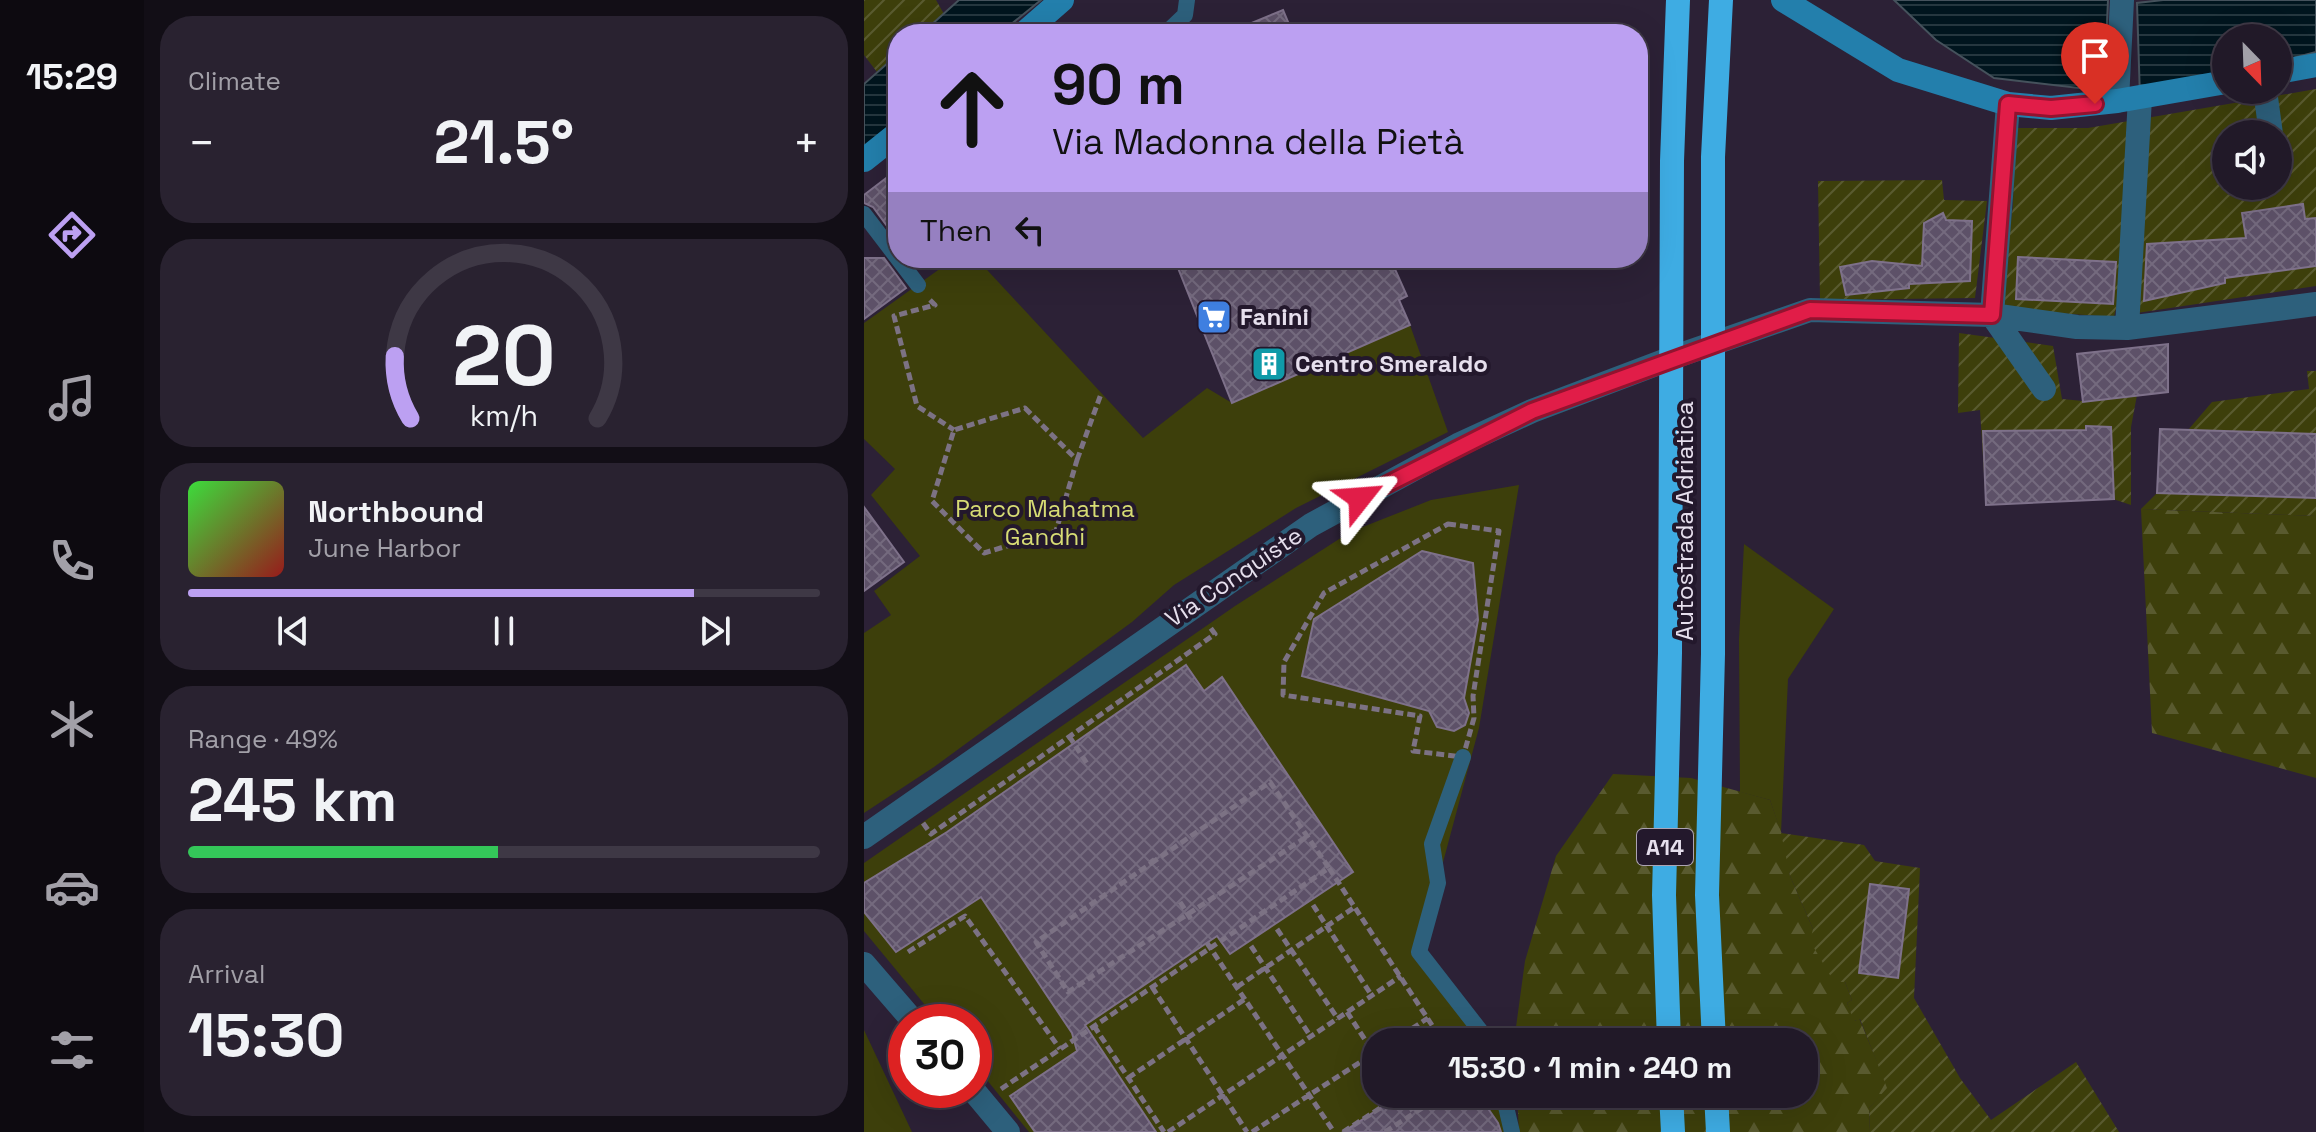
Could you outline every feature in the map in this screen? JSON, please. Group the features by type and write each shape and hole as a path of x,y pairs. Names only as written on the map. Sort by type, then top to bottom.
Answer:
{"highway":[{"name":"Autostrada Adriatica","path":"1669,1028 1664,895 1670,653 1672,177 1678,0"},
{"name":"Autostrada Adriatica","path":"1713,1028 1707,895 1713,654 1713,157 1721,0"},
{"path":"1672,1108 1673,1132"},
{"path":"1717,1108 1718,1132"}],"main road":[{"path":"1034,24 1062,0"},
{"path":"1783,0 1898,70 2008,104 2051,108 2129,100 2212,85"},
{"path":"2292,69 2316,65"},
{"path":"864,160 888,141"}],"street":[{"path":"2122,0 2119,67 2129,100 2127,328"},
{"path":"2008,104 1992,315 2044,389"},
{"name":"Via Conquiste","path":"864,837 1311,525 1458,445 1532,411 1680,355 1810,310 1992,315 2077,327 2127,328 2316,304"},
{"path":"864,964 898,1004"},
{"path":"992,1103 1008,1132"}],"lane":[{"path":"1176,24 1185,15 1187,0"},
{"path":"864,214 888,246"},
{"path":"905,268 918,285"},
{"path":"1463,757 1432,844 1438,883 1419,952 1478,1028"},
{"path":"1506,1108 1512,1132"}],"path":[{"path":"918,285 935,305 894,316 917,406 954,430"},
{"path":"954,430 932,501 984,553 1056,531 1101,394"},
{"path":"954,430 1025,408 1077,460"},
{"path":"1448,524 1499,531 1473,696 1474,718 1463,757 1413,751 1420,716 1283,695 1284,662 1324,593 1448,524"},
{"path":"923,823 931,834 1215,634 1208,625"},
{"path":"1069,736 1088,765"},
{"path":"1308,836 1068,992 1036,942 1270,782 1308,836 1434,1028"},
{"path":"992,1087 1060,1049 1208,945 1329,868"},
{"path":"1180,902 1189,916"},
{"path":"1313,905 1372,996"},
{"path":"1237,987 1355,907"},
{"path":"908,952 965,916 1060,1049"},
{"path":"1277,929 1338,1019"},
{"path":"1208,945 1334,1132"},
{"path":"1251,946 1311,1037"},
{"path":"1094,1026 1166,1132 1401,976"},
{"path":"1152,987 1250,1132 1362,1062"},
{"path":"1128,1078 1245,999"},
{"path":"1347,1012 1362,1034"},
{"path":"1413,1028 1428,1018"},
{"path":"1343,1132 1380,1108"},
{"path":"1411,1108 1414,1113"},
{"path":"1385,1132 1422,1108"}],"green space":[{"path":"864,0 936,0 944,14 932,24 888,24 888,63 877,72 864,55"},
{"path":"2316,89 2316,286 2137,313 2131,242 2114,317 1999,309 2013,206 2015,128 2088,128 2228,104 2292,104 2292,93"},
{"path":"1942,180 1944,200 1987,201 1975,298 1820,300 1818,181"},
{"name":"Parco Mahatma Gandhi","path":"941,268 985,268 1143,438 1207,388 1232,403 1410,325 1448,432 1296,508 1174,585 1132,622 934,767 864,813 864,633 891,615 874,591 920,556 871,495 895,469 864,439 864,323"},
{"path":"1959,333 2053,346 2062,399 2083,401 2137,395 2131,427 2131,505 2113,499 1986,505 1980,410 1958,413"},
{"path":"2307,371 2316,371 2316,516 2141,509 2157,493 2160,429 2188,430 2212,402 2309,389"},
{"path":"1519,485 1479,728 1419,952 1478,1028 1362,1028 1362,1108 1506,1108 1512,1132 1029,1132 992,1086 992,1004 924,1004 864,931 864,863 1235,606 1350,532 1431,500"},
{"path":"2141,509 2316,516 2316,778 2152,733"},
{"path":"1744,544 1834,609 1788,679 1781,833 1770,800 1740,792 1739,640"},
{"path":"1613,774 1691,778 1770,800 1786,846 1790,876 1813,929 1845,982 1852,1000 1847,1003 1855,1021 1859,1018 1888,1088 1869,1108 1870,1132 1519,1132 1518,1108 1818,1108 1818,1028 1516,1028 1525,961 1556,856"},
{"path":"1781,833 1864,845 1875,861 1920,868 1914,998 1960,1078 1991,1120 2076,1062 2119,1132 1870,1132 1869,1108 1887,1088 1860,1019 1854,1021 1847,1003 1852,1000 1845,982 1834,982 1810,941 1813,929 1790,876"},
{"path":"864,1030 888,1081 888,1108 901,1108 912,1132 864,1132"}],"water":[{"path":"959,0 1041,0 1011,24 932,24"},
{"path":"1894,0 2108,0 2104,91 1994,78 1936,40"},
{"path":"2163,0 2316,0 2316,52 2292,58 2292,24 2212,24 2212,79 2140,98 2137,3"},
{"path":"888,63 888,127 864,147 864,84"}],"building":[{"path":"1283,10 1289,24 1249,24"},
{"path":"888,177 888,227 873,207 864,203 864,195"},
{"path":"2303,204 2305,219 2316,218 2316,266 2225,278 2225,283 2144,301 2147,244 2246,238 2242,213"},
{"path":"1943,213 1946,220 1972,221 1970,281 1909,284 1909,288 1846,295 1840,267 1872,261 1922,266 1924,223"},
{"path":"2018,257 2116,262 2113,304 2016,299"},
{"path":"864,258 884,258 888,268 891,268 906,288 864,319"},
{"name":"Centro Smeraldo","path":"1178,268 1394,268 1407,296 1399,300 1410,325 1232,403"},
{"path":"2168,344 2168,392 2083,402 2077,354"},
{"path":"2086,426 2111,427 2114,499 1986,505 1983,431 2086,430"},
{"path":"2160,429 2316,434 2316,498 2157,493"},
{"path":"864,507 904,562 864,591"},
{"path":"1422,551 1473,563 1478,620 1464,698 1469,713 1465,725 1454,731 1437,727 1429,711 1302,676 1314,619"},
{"path":"1186,665 1204,691 1222,677 1353,872 1230,954 1217,936 1085,1025 1156,1132 1035,1132 1010,1096 1077,1051 1072,1033 981,897 896,952 864,912 864,883 947,832"},
{"path":"1870,884 1909,889 1898,978 1859,973"},
{"path":"1380,1108 1488,1108 1501,1132 1343,1132"}],"place":[{"name":"Fanini","path":"1214,317"},
{"name":"Centro Smeraldo","path":"1269,364"}],"route":[{"path":"1360,498 1458,445 1532,411 1810,310 1992,315 2008,104 2051,108 2095,104"}]}
